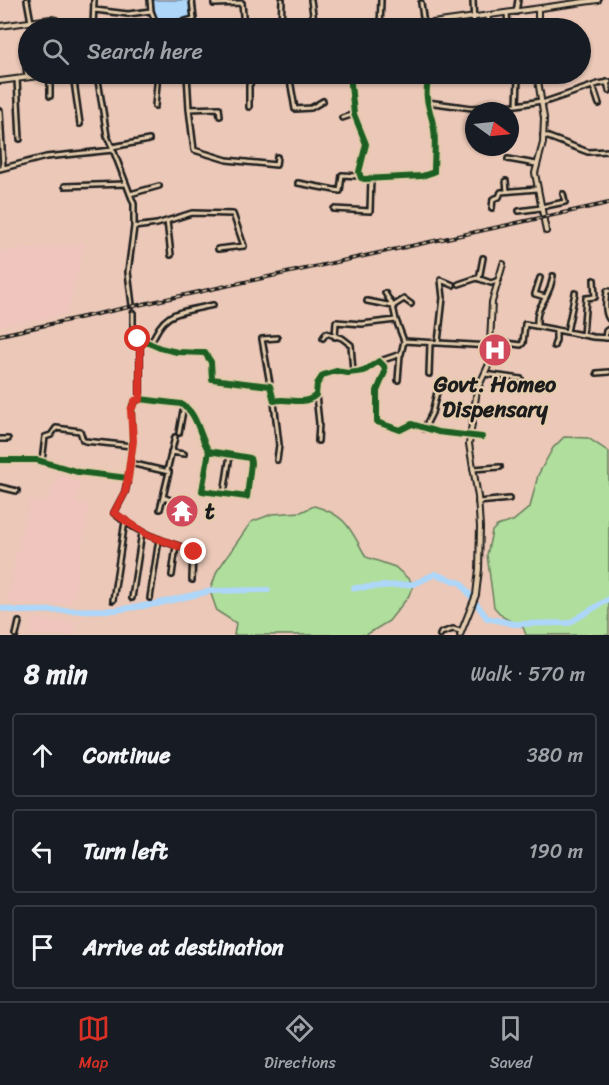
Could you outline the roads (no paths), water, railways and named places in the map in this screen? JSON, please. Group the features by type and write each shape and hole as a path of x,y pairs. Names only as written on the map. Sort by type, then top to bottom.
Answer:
{"main road":[{"path":"475,18 598,0"},
{"path":"538,9 538,18"},
{"path":"0,26 18,24"},
{"path":"0,81 17,79"},
{"path":"538,84 544,118 543,143 536,164 537,189 546,231"},
{"path":"460,633 476,595 480,540 478,502 469,452 470,435 477,390 489,364 492,302 503,264"}],"street":[{"path":"27,0 30,18"},
{"path":"94,0 94,18"},
{"path":"150,0 154,18"},
{"path":"192,0 194,18"},
{"path":"214,0 214,4 242,3 243,18"},
{"path":"281,18 282,0"},
{"path":"311,0 314,18"},
{"path":"380,18 381,0"},
{"path":"473,0 475,18"},
{"path":"516,12 518,0"},
{"path":"421,3 424,18"},
{"path":"95,9 128,14 151,11"},
{"path":"507,13 507,18"},
{"path":"17,79 20,139"},
{"path":"519,105 541,102 608,82 609,91"},
{"path":"50,96 51,84"},
{"path":"74,84 80,124"},
{"path":"99,84 107,136 134,204 134,227 128,272 132,305"},
{"path":"154,106 157,84"},
{"path":"188,84 194,150 227,160 276,165 278,157"},
{"path":"249,107 250,84"},
{"path":"290,84 296,110 312,107 323,101"},
{"path":"351,84 354,114 366,147 358,172 359,176"},
{"path":"298,183 340,190 342,175 359,176 364,179 422,176 434,172 434,128 427,102 429,84"},
{"path":"517,102 518,84"},
{"path":"593,86 599,104"},
{"path":"427,102 465,107"},
{"path":"189,109 219,108 220,116"},
{"path":"0,111 2,168 46,157 113,148 149,140"},
{"path":"342,118 354,114"},
{"path":"543,135 588,152 609,151"},
{"path":"508,159 536,164"},
{"path":"334,209 370,211 371,178"},
{"path":"506,181 507,191"},
{"path":"65,186 125,184"},
{"path":"130,194 159,186"},
{"path":"492,208 493,199 499,197 501,192 537,189"},
{"path":"519,211 565,202 563,194"},
{"path":"134,227 167,221 192,213 232,214 244,246 218,249"},
{"path":"167,221 171,255"},
{"path":"479,279 483,258"},
{"path":"537,326 538,310 549,290 553,276"},
{"path":"540,278 535,294 545,297"},
{"path":"459,284 479,279 491,284 499,280"},
{"path":"438,342 443,298 441,280 453,285"},
{"path":"583,335 586,298 595,297 594,280"},
{"path":"609,291 607,291 606,315 609,319"},
{"path":"385,293 393,306 404,341 399,355 398,380"},
{"path":"567,332 575,293"},
{"path":"367,301 393,306 404,299 411,304"},
{"path":"151,344 160,325 169,316 213,305"},
{"path":"133,313 133,333 140,339 177,352 206,353 211,362 213,379 270,386"},
{"path":"335,336 336,322 362,324 396,320"},
{"path":"404,341 520,345 523,341 525,324 607,338 606,332 609,328"},
{"path":"554,346 556,330"},
{"path":"429,374 430,342 438,332"},
{"path":"323,338 326,333 342,338 351,345 353,372"},
{"path":"277,338 261,339 274,401 279,445 277,460"},
{"path":"140,339 140,399"},
{"path":"318,441 320,423 316,395 317,384 323,375 336,371 364,371 379,361 399,355"},
{"path":"379,361 384,366 385,372 377,391 377,422 400,430 412,424 424,429 482,437"},
{"path":"597,373 609,372"},
{"path":"485,374 521,379"},
{"path":"424,429 432,413 439,384"},
{"path":"274,401 282,399 298,403 311,400 316,395"},
{"path":"192,580 194,552 142,532 114,512 125,492 128,478 132,446 131,410 135,401 140,399 184,405 197,423 209,451 202,490 247,497 251,460 209,451"},
{"path":"179,433 184,405"},
{"path":"449,409 474,412"},
{"path":"42,461 45,437 51,435 56,428 80,431 85,441 132,446"},
{"path":"166,471 175,437"},
{"path":"0,439 8,439"},
{"path":"171,452 184,454"},
{"path":"224,494 230,455"},
{"path":"0,460 42,461 78,472 128,478"},
{"path":"130,463 169,472 160,509"},
{"path":"473,470 500,467"},
{"path":"0,487 17,491"},
{"path":"163,497 175,502"},
{"path":"478,502 509,499"},
{"path":"113,600 125,520"},
{"path":"132,598 142,532"},
{"path":"150,598 159,539"},
{"path":"172,575 176,546"},
{"path":"16,635 19,622"},
{"path":"440,635 453,629 460,633"}],"water":[{"path":"153,0 189,0 191,18 155,18"}],"waterway":[{"path":"354,588 414,584 435,574 461,583 487,618 514,624 569,623 609,599"},
{"path":"0,608 18,611 115,610 156,604 210,591 268,590"}],"railway":[{"path":"0,335 609,203"}],"place":[{"name":"Govt. Homeo Dispensary","path":"495,350"},
{"name":"t","path":"182,511"}]}
